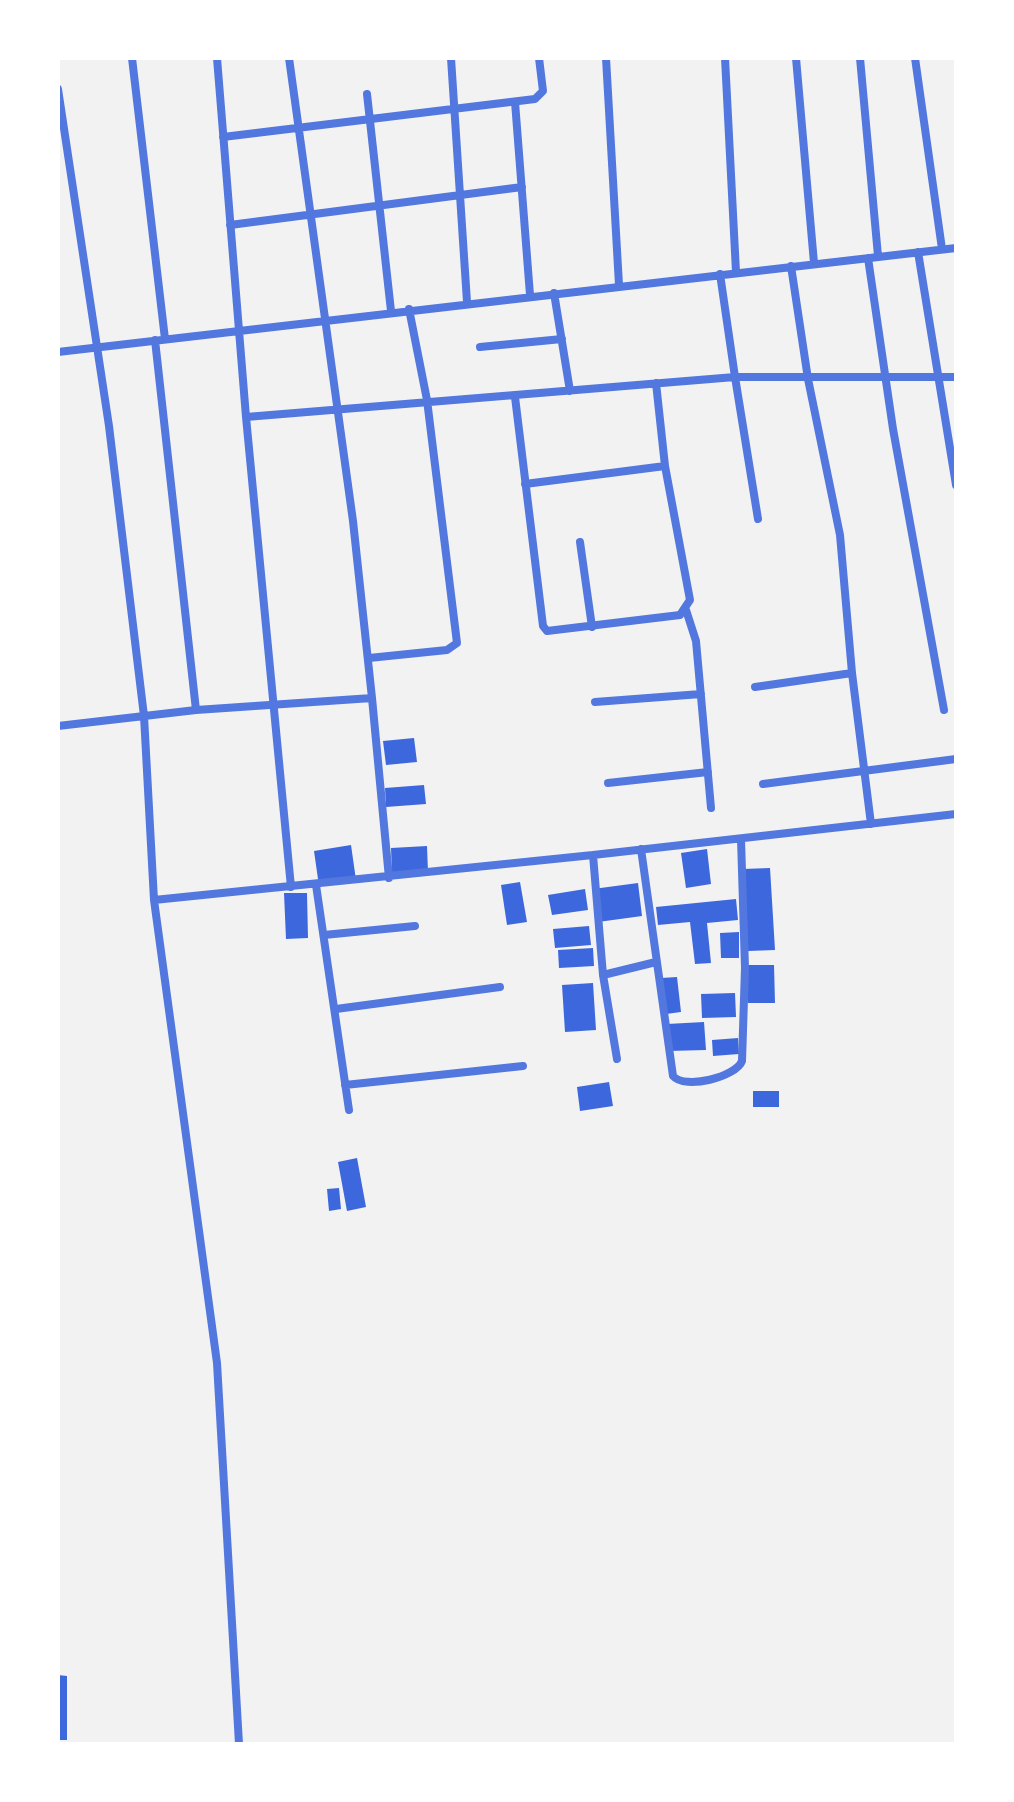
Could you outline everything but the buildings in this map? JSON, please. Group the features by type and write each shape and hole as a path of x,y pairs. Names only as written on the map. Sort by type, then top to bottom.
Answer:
{"street":[{"path":"132,58 165,339"},
{"path":"217,58 246,417 291,887"},
{"path":"289,58 369,658 389,878"},
{"path":"451,58 467,302"},
{"path":"223,137 535,99 542,93 539,58"},
{"path":"606,58 619,285"},
{"path":"725,58 736,272"},
{"path":"796,58 814,263"},
{"path":"860,58 873,257 886,378 944,710"},
{"path":"915,58 942,249"},
{"path":"58,89 98,347 144,716 154,900 217,1363 239,1744"},
{"path":"367,94 391,311"},
{"path":"515,102 530,295"},
{"path":"230,225 522,187"},
{"path":"58,352 467,302 956,248"},
{"path":"918,252 956,485"},
{"path":"791,266 808,379 840,535 852,673 871,824"},
{"path":"720,274 758,519"},
{"path":"554,293 570,391"},
{"path":"369,658 447,650 457,643 427,400 409,309"},
{"path":"480,347 562,339"},
{"path":"155,340 196,710"},
{"path":"246,417 336,407 515,397 735,377 956,377"},
{"path":"515,397 544,629 555,632 680,615 686,610 690,600 665,466 656,383"},
{"path":"525,484 665,466"},
{"path":"580,542 592,627"},
{"path":"686,610 696,641 711,808"},
{"path":"755,687 852,673"},
{"path":"595,702 701,694"},
{"path":"58,724 273,703 372,698"},
{"path":"763,784 956,759"},
{"path":"608,783 708,772"},
{"path":"154,900 389,878 956,814"},
{"path":"641,849 673,1076 677,1081 688,1083 737,1070 742,1061 745,968 741,839"},
{"path":"593,855 603,975 617,1059"},
{"path":"316,885 349,1110"},
{"path":"324,935 415,926"},
{"path":"603,975 656,962"},
{"path":"336,1009 500,987"},
{"path":"345,1085 523,1066"}]}
